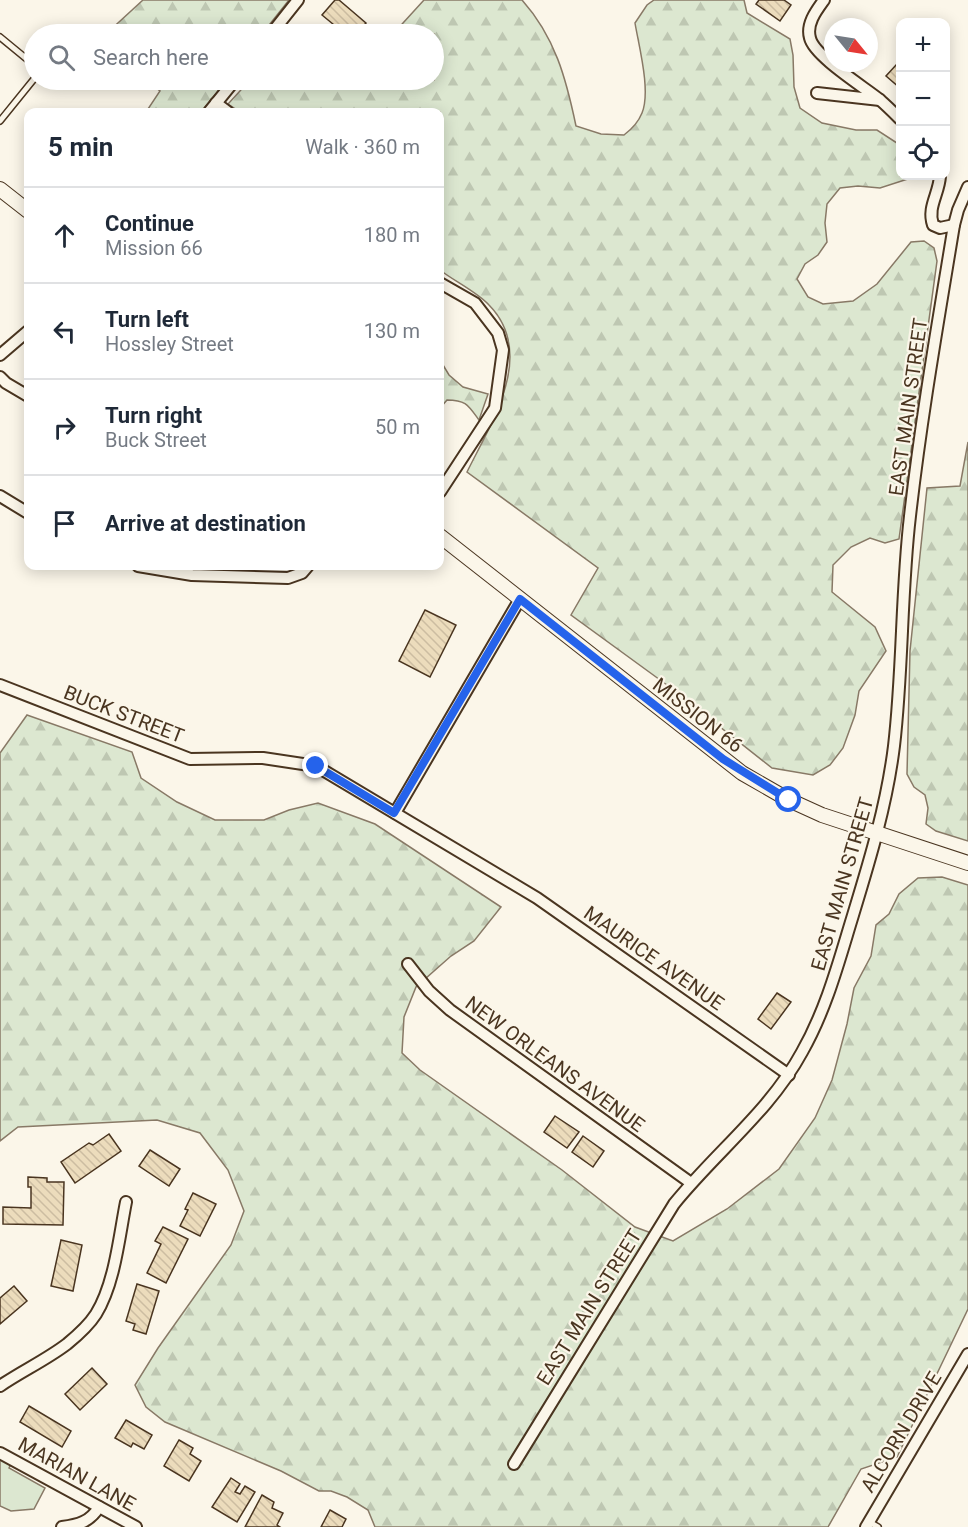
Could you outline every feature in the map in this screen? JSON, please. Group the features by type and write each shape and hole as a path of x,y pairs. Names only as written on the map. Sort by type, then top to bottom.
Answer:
{"street":[{"path":"279,24 298,0"},
{"path":"824,0 811,20 810,41 820,54 880,100 896,115"},
{"path":"212,108 227,90"},
{"path":"817,93 880,100"},
{"path":"216,103 223,108"},
{"path":"940,180 930,216 933,225 940,228 954,225"},
{"name":"EAST MAIN STREET","path":"514,1464 674,1204 691,1183 746,1127 789,1075 817,1023 828,995 878,834 894,746 910,518 954,225 968,187"},
{"path":"0,189 24,208"},
{"path":"444,285 475,303 498,333 503,350 495,408 444,486"},
{"path":"0,355 24,334"},
{"path":"0,377 24,394"},
{"path":"0,496 24,511"},
{"name":"MISSION 66","path":"444,539 742,773 789,800 822,814 968,863"},
{"path":"162,570 192,575 288,578 305,570"},
{"path":"394,813 520,599"},
{"name":"BUCK STREET","path":"0,685 190,759 263,758 316,766 496,873"},
{"name":"MAURICE AVENUE","path":"496,873 537,898 789,1075"},
{"name":"NEW ORLEANS AVENUE","path":"408,964 429,991 450,1010 691,1183"},
{"path":"0,1386 65,1345 95,1316 109,1282 126,1202"},
{"name":"ALCORN DRIVE","path":"871,1525 968,1354"},
{"name":"MARIAN LANE","path":"0,1453 136,1527"},
{"path":"62,1527 75,1525 92,1518 99,1507"}],"lane":[{"path":"0,37 24,57"},
{"path":"0,121 25,90"}],"green space":[{"path":"143,0 289,0 270,24 117,24"},
{"path":"424,0 522,0 543,29 558,59 576,126 601,134 624,135 639,120 644,104 645,81 635,23 647,5 654,0 744,0 747,13 790,39 794,87 800,108 822,123 856,130 877,130 896,142 896,180 905,180 880,188 858,186 840,188 827,204 825,223 827,242 818,255 805,264 797,279 808,297 823,304 853,301 877,284 911,242 924,241 934,248 937,261 899,539 885,543 870,538 851,547 833,565 832,592 875,627 886,651 859,691 855,715 843,748 830,765 813,775 772,768 667,685 571,615 598,568 467,472 497,411 505,388 509,366 509,345 503,324 489,305 444,273 444,108 234,108 228,104 241,90 444,90 444,24 402,24"},
{"path":"219,90 204,108 149,108 160,91"},
{"path":"444,367 449,375 463,387 488,394 479,420 463,402 447,400 444,403"},
{"path":"968,442 968,841 936,831 926,824 928,808 925,795 914,787 907,774 910,651 927,488 960,486"},
{"path":"27,715 132,752 141,778 177,802 215,820 264,820 289,810 318,803 375,824 501,907 474,941 451,956 416,987 404,1017 402,1053 420,1070 562,1170 635,1227 673,1241 727,1209 779,1169 815,1118 832,1080 854,988 871,956 876,925 889,914 899,894 918,878 942,877 968,885 968,1309 897,1457 861,1469 828,1527 375,1527 368,1510 347,1497 331,1491 319,1491 281,1471 165,1422 146,1407 135,1385 158,1348 231,1245 244,1211 228,1170 200,1133 157,1120 18,1127 0,1141 0,753"},
{"path":"0,1456 12,1462 9,1468 45,1488 34,1509 11,1511 0,1506"}],"building":[{"path":"335,0 339,0 366,23 333,24 322,15"},
{"path":"759,0 784,0 791,5 780,21 756,4"},
{"path":"896,65 896,85 886,76"},
{"path":"425,610 456,625 430,677 399,661"},
{"path":"777,993 791,1002 771,1029 758,1019"},
{"path":"555,1116 579,1132 567,1148 544,1132"},
{"path":"109,1134 121,1151 75,1183 61,1162 89,1143 93,1145"},
{"path":"583,1136 604,1151 593,1167 572,1152"},
{"path":"150,1150 180,1169 169,1186 139,1166"},
{"path":"28,1177 47,1178 47,1182 64,1182 63,1225 3,1224 3,1207 31,1208 31,1187 28,1187"},
{"path":"193,1193 216,1204 200,1236 180,1226"},
{"path":"163,1227 188,1239 166,1283 147,1273 161,1244 155,1241"},
{"path":"61,1240 82,1245 73,1291 51,1286"},
{"path":"137,1284 159,1291 146,1334 133,1330 135,1324 126,1321"},
{"path":"14,1286 27,1301 0,1324 0,1298"},
{"path":"92,1368 107,1384 80,1410 65,1394"},
{"path":"29,1406 71,1431 62,1447 20,1422"},
{"path":"126,1420 152,1435 144,1449 133,1443 131,1447 115,1438"},
{"path":"179,1440 193,1448 190,1454 201,1461 189,1481 164,1466"},
{"path":"231,1478 240,1484 235,1492 240,1494 245,1486 255,1492 237,1522 212,1507"},
{"path":"262,1495 274,1502 272,1508 283,1513 277,1525 280,1527 245,1527"},
{"path":"330,1510 346,1519 342,1527 321,1527"}],"route":[{"path":"316,766 394,813 520,599 723,759 742,773 789,800"}]}
